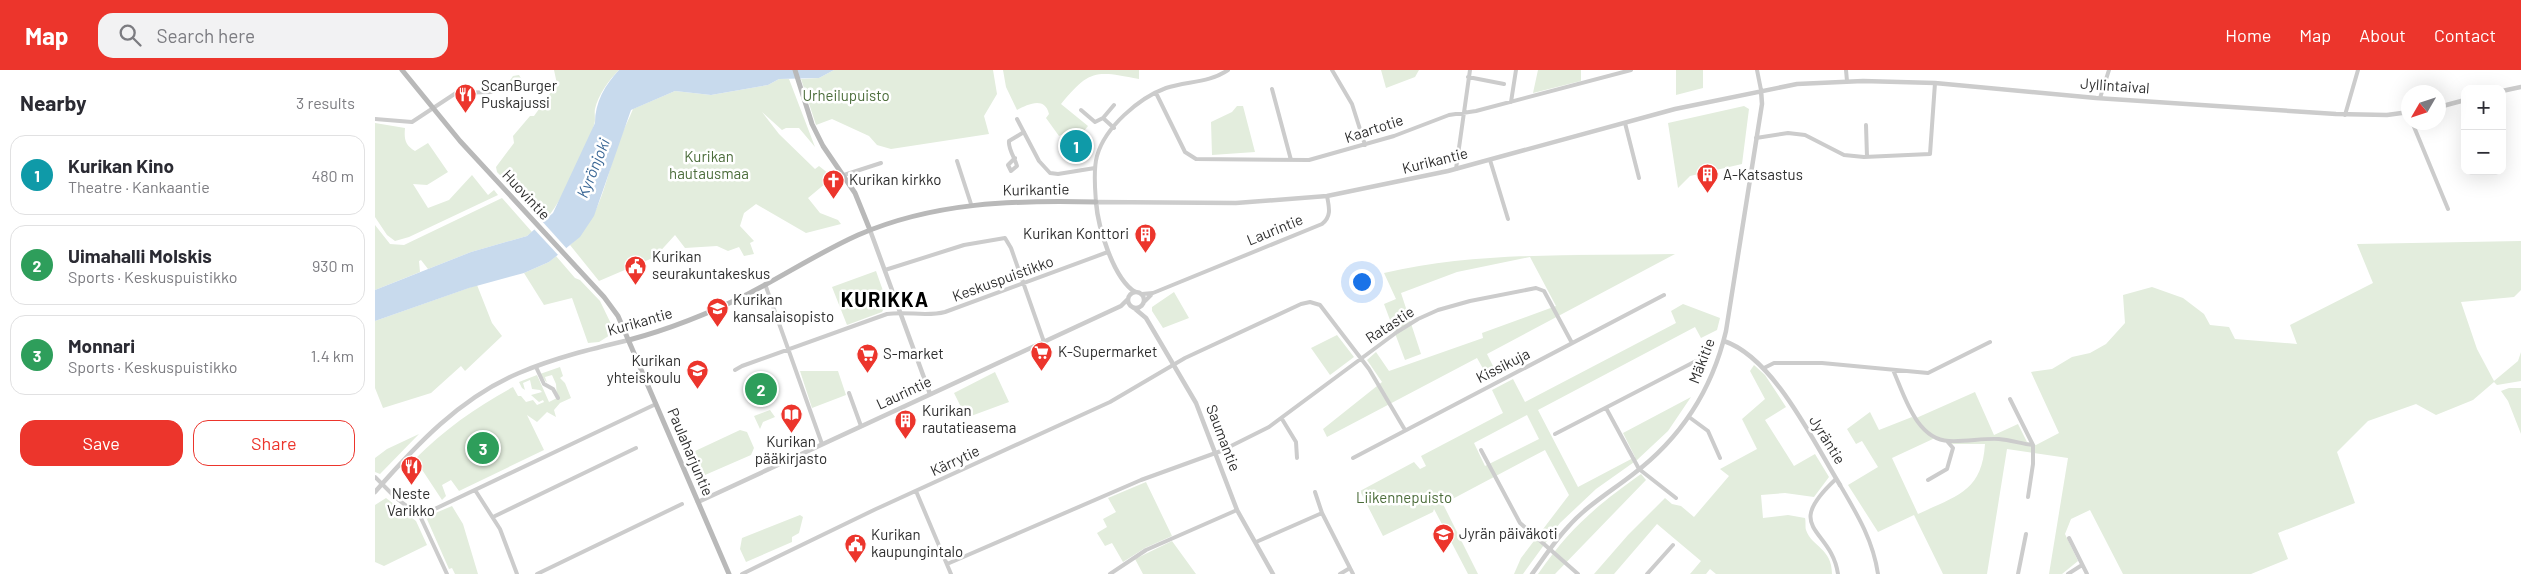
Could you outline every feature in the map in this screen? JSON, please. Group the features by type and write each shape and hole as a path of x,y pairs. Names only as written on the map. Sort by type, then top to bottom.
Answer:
{"main road":[{"name":"Huovintie","path":"403,70 433,109 494,179 584,275 611,307 629,340"},
{"path":"795,70 817,134 858,199 870,230"},
{"name":"Kurikantie","path":"629,340 697,318 765,284 806,260 870,230 925,213 971,204 1095,202"},
{"name":"Paulaharjuntie","path":"629,340 729,574"}],"street":[{"path":"1143,314 1144,303 1141,294 1135,292 1127,285 1108,252 1099,223 1095,202 1095,168 1100,148 1114,128 1129,112 1156,93 1168,88 1207,80 1228,70"},
{"path":"1332,70 1352,104 1365,145"},
{"path":"1456,169 1470,70"},
{"path":"1511,102 1516,70"},
{"name":"Kaartotie","path":"1156,93 1185,152 1190,157 1196,159 1315,159 1365,145 1449,114 1463,113 1511,102 1631,70"},
{"path":"1757,70 1761,90"},
{"path":"1846,70 1847,81"},
{"path":"2100,98 2109,70"},
{"path":"2345,115 2358,70"},
{"path":"1468,77 1504,84"},
{"name":"Jyllintaival","path":"1761,90 1797,84 1847,81 1935,83 2100,98 2345,115 2401,114"},
{"path":"1755,138 1788,133 1805,135 1843,155 1867,157 1930,154 1935,83"},
{"path":"2506,90 2521,87"},
{"path":"1273,89 1291,160"},
{"name":"Kurikantie","path":"1095,202 1236,203 1327,196 1456,169 1625,123 1761,90"},
{"name":"Mäkitie","path":"1532,574 1567,528 1589,507 1639,470 1667,444 1689,417 1707,385 1724,341 1755,138 1762,104 1761,90"},
{"path":"375,119 408,123 417,120 457,93 491,92"},
{"path":"457,93 460,100"},
{"path":"2446,105 2461,101"},
{"path":"1081,110 1095,122 1103,118 1113,105"},
{"path":"1103,118 1114,128"},
{"path":"1017,119 1039,161 1050,173 1058,174 1095,168"},
{"path":"1625,123 1639,178"},
{"path":"1866,125 1867,157"},
{"path":"2415,130 2448,209"},
{"path":"1015,158 1009,146 1009,140 1024,132"},
{"path":"1489,160 1508,219"},
{"path":"957,161 971,204"},
{"path":"844,175 881,163"},
{"name":"Laurintie","path":"1141,294 1153,293 1322,224 1328,219 1330,211 1327,196"},
{"path":"870,230 930,394"},
{"path":"885,270 964,245 1000,237 1008,241 1044,342"},
{"name":"Keskuspuistikko","path":"735,370 887,314 900,312 939,314 1108,252"},
{"path":"765,284 822,444"},
{"path":"1127,285 1128,298 1133,307"},
{"name":"Ratastie","path":"947,564 1141,480 1215,453 1282,419 1397,332 1438,310 1536,288 1544,291 1572,343"},
{"name":"Laurintie","path":"698,502 1121,306 1135,292"},
{"name":"Laurintie","path":"1144,303 1153,293"},
{"name":"Kissikuja","path":"1353,458 1663,295"},
{"name":"Kärrytie","path":"742,574 916,491 1110,402 1174,364 1301,304 1310,302 1320,306 1361,358 1380,385 1405,430"},
{"path":"1121,306 1133,307 1144,303"},
{"name":"Saumantie","path":"1133,307 1143,314 1196,403 1237,510 1273,574"},
{"name":"Kurikantie","path":"375,492 420,441 446,419 500,382 535,366 629,340"},
{"name":"Jyräntie","path":"1724,341 1741,350 1770,374 1840,485 1866,531 1875,554 1878,574"},
{"path":"1764,368 1774,363 1822,363 1928,373 1990,342"},
{"path":"1555,434 1695,361"},
{"path":"535,366 544,384 553,389 557,398"},
{"path":"1893,370 1915,418 1923,428 1947,441 1953,448 1947,469 1928,480"},
{"path":"849,393 861,426"},
{"path":"2010,399 2033,445 2033,464 2028,497"},
{"path":"419,516 656,404"},
{"path":"1606,408 1639,470 1676,498"},
{"path":"1689,417 1708,431 1720,458"},
{"path":"1282,419 1296,442 1297,458"},
{"path":"1947,441 2000,439 2033,445"},
{"path":"493,517 636,448"},
{"path":"1481,450 1520,523 1578,574"},
{"path":"375,476 419,516 447,574"},
{"path":"1836,479 1815,502 1810,518 1811,528 1830,550 1838,574"},
{"path":"475,490 507,543 517,574"},
{"path":"916,491 951,574"},
{"path":"1315,492 1322,513 1353,574"},
{"path":"537,574 682,504"},
{"path":"1110,574 1146,550 1237,510"},
{"path":"1256,542 1322,513"},
{"path":"2019,574 2026,534"},
{"path":"2069,538 2087,574"},
{"path":"1647,574 1673,545"},
{"path":"2068,574 2082,565"},
{"path":"1340,574 1350,568"}],"green space":[{"path":"554,70 619,70 601,93 595,109 594,125 580,161 558,202 544,221 497,172 496,167 514,143 513,136 530,116 534,116 557,84"},
{"name":"Urheilupuisto","path":"834,70 993,70 997,94 984,116 989,134 891,149 877,145 869,136 832,119 816,125 801,79 819,78"},
{"path":"1003,70 1139,70 1139,79 1102,74 1086,79 1061,104 1088,126 1084,131 1075,128 1059,136 1046,118 1049,114 1044,105 1036,103 1017,110 1006,87"},
{"path":"1381,70 1419,70 1415,77 1386,88"},
{"path":"1538,70 1581,70 1581,81 1533,93"},
{"path":"1676,70 1703,70 1703,88 1676,95"},
{"path":"519,75 522,80 519,86 503,90 513,76"},
{"name":"Kurikan hautausmaa","path":"779,79 789,79 815,147 799,128 786,128 782,130 762,112 779,134 815,169 819,166 838,181 833,184 826,183 808,198 820,213 838,220 841,224 806,233 756,204 744,213 740,226 754,241 750,243 754,254 744,256 739,247 728,251 717,246 685,248 675,235 655,257 599,281 570,245 589,223 596,210 619,141 633,109 675,91 711,95 768,85"},
{"path":"1237,106 1243,106 1255,152 1212,155 1211,122 1232,112"},
{"path":"1744,106 1749,109 1742,164 1690,176 1678,188 1668,123"},
{"path":"375,123 405,128 406,141 415,151 428,143 448,172 427,185 413,184 428,208 449,200 472,175 488,195 494,190 498,195 409,237 395,241 387,235 375,217"},
{"path":"502,198 532,232 527,236 471,252 428,269 421,260 419,261 420,272 375,290 375,225 390,244 404,245"},
{"path":"2521,241 2521,290 2514,297 2461,302 2477,349 2494,381 2518,361 2521,352 2521,381 2497,385 2494,382 2473,400 2436,415 2416,404 2368,421 2337,452 2355,503 2278,533 2288,559 2251,574 2123,574 2090,510 2071,519 2065,534 2078,561 2062,574 2049,574 2068,458 2007,449 1987,574 1943,574 1914,515 1878,532 1848,485 1878,467 1862,441 1856,444 1847,429 1870,412 1879,430 1912,417 1914,419 1975,392 1994,435 2018,424 2027,442 2036,445 2059,433 2031,372 2052,369 2072,357 2090,353 2106,344 2125,323 2123,295 2152,287 2183,298 2204,314 2210,325 2229,327 2235,339 2297,344 2290,325 2373,283 2357,244","holes":["1935,438 1953,444 1985,444 1979,473 1973,482 1955,497 1918,514 1892,458"]},
{"path":"1675,254 1487,354 1498,376 1490,381 1477,358 1327,437 1323,429 1382,382 1367,360 1376,352 1389,371 1483,338 1482,333 1556,306 1530,257 1457,272 1401,293 1421,354 1405,360 1384,304 1396,299 1384,273 1456,261 1492,258 1565,255"},
{"path":"556,256 575,278 580,280 600,301 615,332 599,342 588,343 572,298 544,305 524,273 549,262"},
{"path":"876,271 887,302 882,312 847,325 832,287"},
{"path":"477,285 492,323 502,336 465,371 461,366 431,393 383,408 375,388 375,321"},
{"path":"1174,292 1189,318 1163,328 1152,311 1152,307"},
{"name":"Liikennepuisto","path":"1683,304 1720,318 1717,330 1701,338 1695,327 1538,410 1578,487 1635,457 1623,433 1691,397 1668,431 1637,460 1596,489 1560,523 1523,574 1514,574 1521,558 1569,495 1545,450 1443,504 1478,574 1468,574 1434,509 1433,512 1383,536 1360,491 1414,462 1420,469 1426,466 1421,456 1503,413 1492,390 1513,379 1525,402 1676,323 1671,311","holes":["1527,415 1539,439 1485,466 1474,443"]},
{"path":"1337,335 1354,357 1330,375 1311,348"},
{"path":"1754,365 1765,375 1786,407 1765,420 1794,466 1815,454 1829,477 1814,497 1785,493 1761,495 1763,518 1788,515 1805,518 1806,530 1829,559 1832,574 1716,574 1710,569 1706,574 1690,574 1701,561 1657,524 1614,574 1594,574 1628,535 1665,498 1672,504 1681,506 1694,517 1729,476 1720,469 1757,449 1742,419 1765,399 1750,371"},
{"path":"560,367 563,376 560,378 565,383 571,398 560,403 554,410 556,417 547,412 537,422 527,415 544,450 459,491 451,480 442,485 446,496 442,500 415,459 461,419 513,387 518,396 521,396 526,402 533,400 537,405 544,402 543,400 539,402 531,395 542,392 532,389 530,380 523,383 525,390 519,382 537,375 549,402 557,398 556,384 552,375 545,377 547,383 540,374"},
{"path":"800,371 838,371 846,395 812,408"},
{"path":"995,372 1009,402 971,416 968,410 961,407 954,393"},
{"path":"2509,388 2521,388 2521,434 2508,401 2501,391"},
{"path":"770,410 775,417 763,422 760,429 754,416"},
{"path":"740,430 747,432 754,448 751,455 705,475 701,474 691,456 693,452"},
{"path":"419,434 380,474 375,472 375,458 387,449"},
{"path":"1641,474 1646,480 1555,574 1538,574 1561,543 1585,519"},
{"path":"1146,482 1172,536 1145,548 1123,562 1112,543 1105,546 1097,533 1107,527 1103,519 1116,512 1108,498"},
{"path":"386,498 416,521 427,545 384,566 375,562 375,505"},
{"path":"452,506 463,524 478,574 455,574 452,568 449,569 426,517"},
{"path":"800,515 803,517 799,533 792,537 792,542 746,562 740,549 742,538"},
{"path":"1172,541 1196,574 1143,574 1135,559"}],"water":[{"name":"Kyrönjoki","path":"619,70 834,70 819,78 779,79 768,85 711,95 675,91 631,110 594,216 580,237 549,262 524,273 469,288 375,321 375,290 471,252 527,236 553,213 595,123 595,115 602,94"}],"pier":[{"path":"541,220 568,250 560,257 533,228"}],"place":[{"name":"ScanBurger Puskajussi","path":"465,114"},
{"name":"Kurikan Kino","path":"1076,146"},
{"name":"A-Katsastus","path":"1707,194"},
{"name":"Kurikan kirkko","path":"833,199"},
{"name":"Kurikan Konttori","path":"1145,253"},
{"name":"Kurikan seurakuntakeskus","path":"636,285"},
{"name":"Kurikan kansalaisopisto","path":"717,328"},
{"name":"K-Supermarket","path":"1042,371"},
{"name":"S-market","path":"867,373"},
{"name":"Kurikan yhteiskoulu","path":"697,389"},
{"name":"Uimahalli Molskis","path":"761,389"},
{"name":"Kurikan pääkirjasto","path":"791,433"},
{"name":"Kurikan rautatieasema","path":"906,439"},
{"name":"Monnari","path":"483,448"},
{"name":"Neste Varikko","path":"411,485"},
{"name":"Jyrän päiväkoti","path":"1443,553"},
{"name":"Kurikan kaupungintalo","path":"855,563"}],"district":[{"name":"KURIKKA","path":"885,300"}]}
